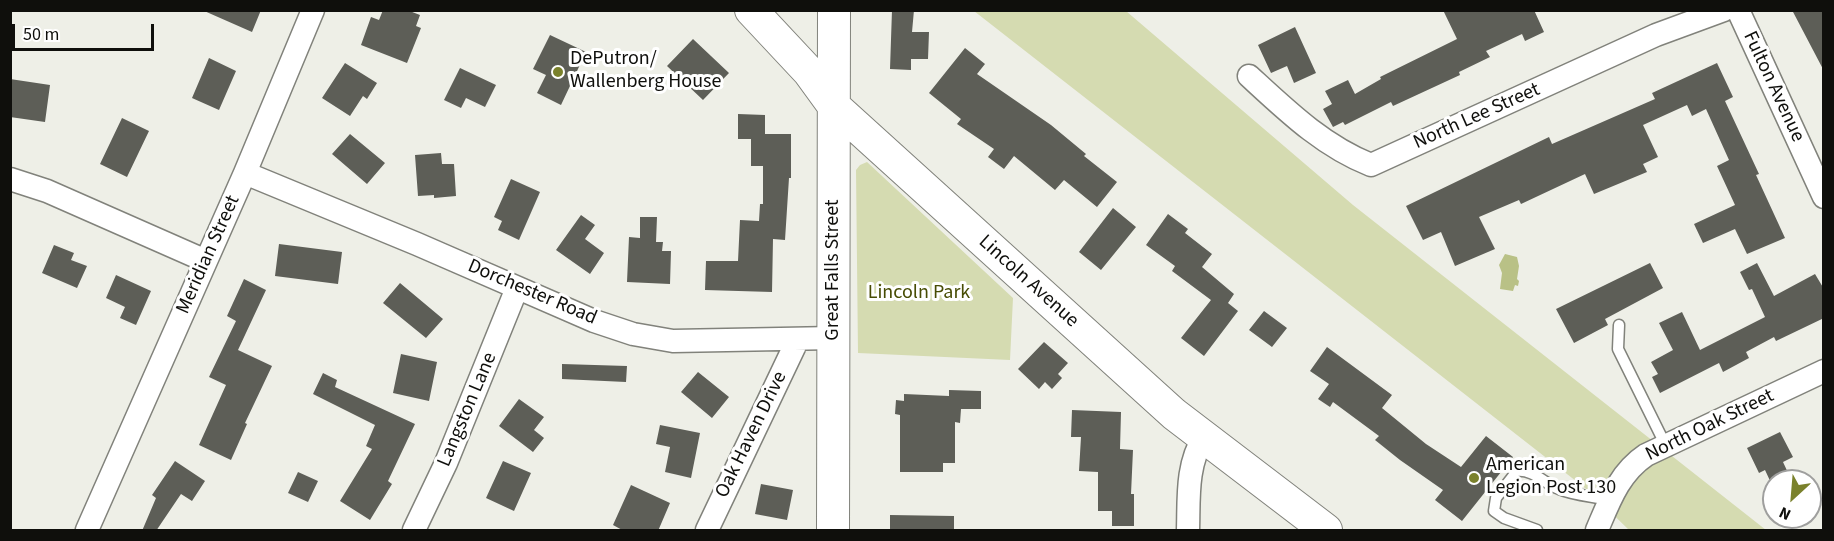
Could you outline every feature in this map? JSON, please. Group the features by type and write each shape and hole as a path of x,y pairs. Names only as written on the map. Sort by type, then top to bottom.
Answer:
{"street":[{"name":"Meridian Street","path":"87,531 245,173 313,10"},
{"name":"Lincoln Avenue","path":"752,10 810,72 833,105 1114,361 1204,437 1326,531"},
{"name":"Great Falls Street","path":"834,10 834,531"},
{"name":"North Lee Street","path":"1249,76 1299,122 1347,155 1371,165 1656,35 1724,10"},
{"name":"Fulton Avenue","path":"1738,10 1824,197"},
{"name":"Dorchester Road","path":"245,173 594,321 633,334 673,341 834,338"},
{"path":"10,180 46,191 206,261"},
{"name":"Langston Lane","path":"414,531 446,463 517,288"},
{"name":"Oak Haven Drive","path":"707,531 798,339"},
{"name":"North Oak Street","path":"1597,531 1620,480 1632,465 1646,455 1824,371"},
{"path":"1188,531 1191,472 1197,448 1204,437"}],"lane":[{"path":"1619,325 1618,349 1666,446"},
{"path":"1537,531 1504,518 1494,511 1496,498 1517,471 1524,470 1574,495 1610,500"}],"green space":[{"path":"974,11 1126,11 1353,205 1766,530 1629,530 1590,492"},
{"name":"Lincoln Park","path":"867,162 1013,298 1010,360 858,353 856,170"}],"shaded area":[{"path":"1505,254 1517,257 1519,266 1518,286 1515,285 1513,291 1500,289 1502,273 1499,265"}],"building":[{"path":"202,10 261,10 252,32"},
{"path":"383,10 407,10 420,15 416,26 421,28 407,63 361,45 371,17 379,20"},
{"path":"892,10 914,10 912,32 929,32 928,59 911,59 911,70 890,69"},
{"path":"1443,10 1534,10 1544,32 1525,41 1522,34 1486,51 1490,57 1459,72 1460,75 1393,106 1391,102 1345,125 1343,122 1333,127 1323,109 1332,104 1325,91 1348,80 1355,94 1381,79 1380,77 1457,39"},
{"path":"1792,10 1824,10 1824,71"},
{"path":"1295,27 1316,73 1294,83 1287,66 1271,73 1258,45"},
{"name":"DePutron/ Wallenberg House","path":"550,35 586,52 561,105 537,93 546,75 533,69"},
{"path":"693,39 729,73 703,100 667,66"},
{"path":"965,48 985,64 977,74 1051,125 1086,154 1084,156 1117,182 1097,207 1064,180 1055,190 1014,156 1004,169 988,157 994,149 957,124 961,119 929,93"},
{"path":"209,58 236,71 219,110 192,98"},
{"path":"345,63 377,83 367,99 363,96 350,116 322,98"},
{"path":"1717,63 1733,97 1725,101 1759,174 1756,175 1785,238 1747,254 1735,229 1703,243 1694,224 1735,205 1717,166 1729,160 1706,109 1692,116 1687,105 1643,125 1658,157 1643,164 1647,172 1594,194 1585,174 1521,204 1519,200 1479,217 1495,249 1455,266 1441,232 1423,240 1406,206 1549,137 1552,144 1655,99 1652,93"},
{"path":"460,68 496,85 485,107 466,98 461,108 444,100"},
{"path":"10,79 50,85 45,122 10,117"},
{"path":"738,114 765,115 765,134 791,134 791,178 789,178 785,240 773,239 772,292 705,290 706,261 738,261 740,220 759,221 760,204 763,204 763,166 751,166 751,139 738,139"},
{"path":"122,118 149,131 127,177 100,164"},
{"path":"350,134 385,163 367,184 332,154"},
{"path":"441,153 442,164 454,164 456,196 434,198 434,195 418,196 415,155"},
{"path":"511,179 540,192 519,240 498,230 502,221 494,217"},
{"path":"1113,208 1136,227 1101,270 1079,252"},
{"path":"1168,214 1188,229 1185,233 1212,254 1202,267 1234,294 1228,303 1238,311 1204,356 1181,338 1211,300 1172,271 1175,266 1146,245"},
{"path":"581,215 595,225 585,239 604,253 590,274 556,250"},
{"path":"640,217 657,217 656,242 663,242 662,251 671,251 670,284 627,282 629,237 640,238"},
{"path":"279,244 342,252 338,284 275,276"},
{"path":"54,245 74,253 71,260 87,266 77,288 42,273"},
{"path":"1650,263 1663,288 1605,319 1608,325 1574,343 1556,309"},
{"path":"1757,263 1774,296 1815,274 1824,289 1824,318 1776,341 1774,337 1746,352 1749,358 1723,372 1719,363 1660,393 1652,377 1658,374 1651,362 1673,350 1659,323 1682,312 1700,350 1765,317 1752,289 1749,290 1740,272"},
{"path":"116,275 151,291 136,325 120,318 125,307 106,298"},
{"path":"244,279 266,290 238,350 272,366 245,423 247,424 231,460 199,445 226,385 209,377 236,321 227,316"},
{"path":"400,283 443,319 426,338 383,303"},
{"path":"1264,311 1287,328 1272,347 1249,330"},
{"path":"1044,342 1068,363 1058,374 1062,378 1052,389 1045,382 1039,389 1018,369"},
{"path":"1327,347 1392,395 1382,408 1426,444 1461,467 1486,436 1513,457 1462,521 1435,500 1443,490 1375,440 1379,436 1333,402 1330,407 1318,399 1329,384 1310,371"},
{"path":"401,354 437,362 429,401 393,393"},
{"path":"562,364 627,366 626,382 562,379"},
{"path":"698,372 729,397 712,418 681,392"},
{"path":"323,373 337,380 335,387 415,424 388,481 392,484 370,520 340,501 372,449 366,446 375,425 313,394"},
{"path":"949,390 981,391 981,409 961,409 960,423 955,422 955,463 943,463 943,472 900,472 900,415 895,414 896,400 904,401 904,394 949,396"},
{"path":"519,399 544,417 534,430 544,438 533,452 499,426"},
{"path":"1072,410 1121,412 1120,449 1133,450 1131,494 1134,494 1134,526 1112,526 1112,511 1098,511 1098,472 1079,471 1081,437 1071,437"},
{"path":"660,425 700,433 691,478 665,472 670,447 656,444"},
{"path":"1780,432 1793,457 1783,462 1786,469 1762,469 1759,473 1747,448"},
{"path":"175,461 205,481 192,501 181,494 156,531 142,531 156,498 152,495"},
{"path":"503,461 531,473 514,511 486,498"},
{"path":"298,472 318,481 308,502 288,493"},
{"path":"761,484 793,490 787,520 755,514"},
{"path":"631,485 670,503 658,531 624,531 613,525"},
{"path":"890,515 954,516 954,531 890,531"}],"place":[{"name":"DePutron/ Wallenberg House","path":"558,72"},
{"name":"American Legion Post 130","path":"1474,478"}]}
